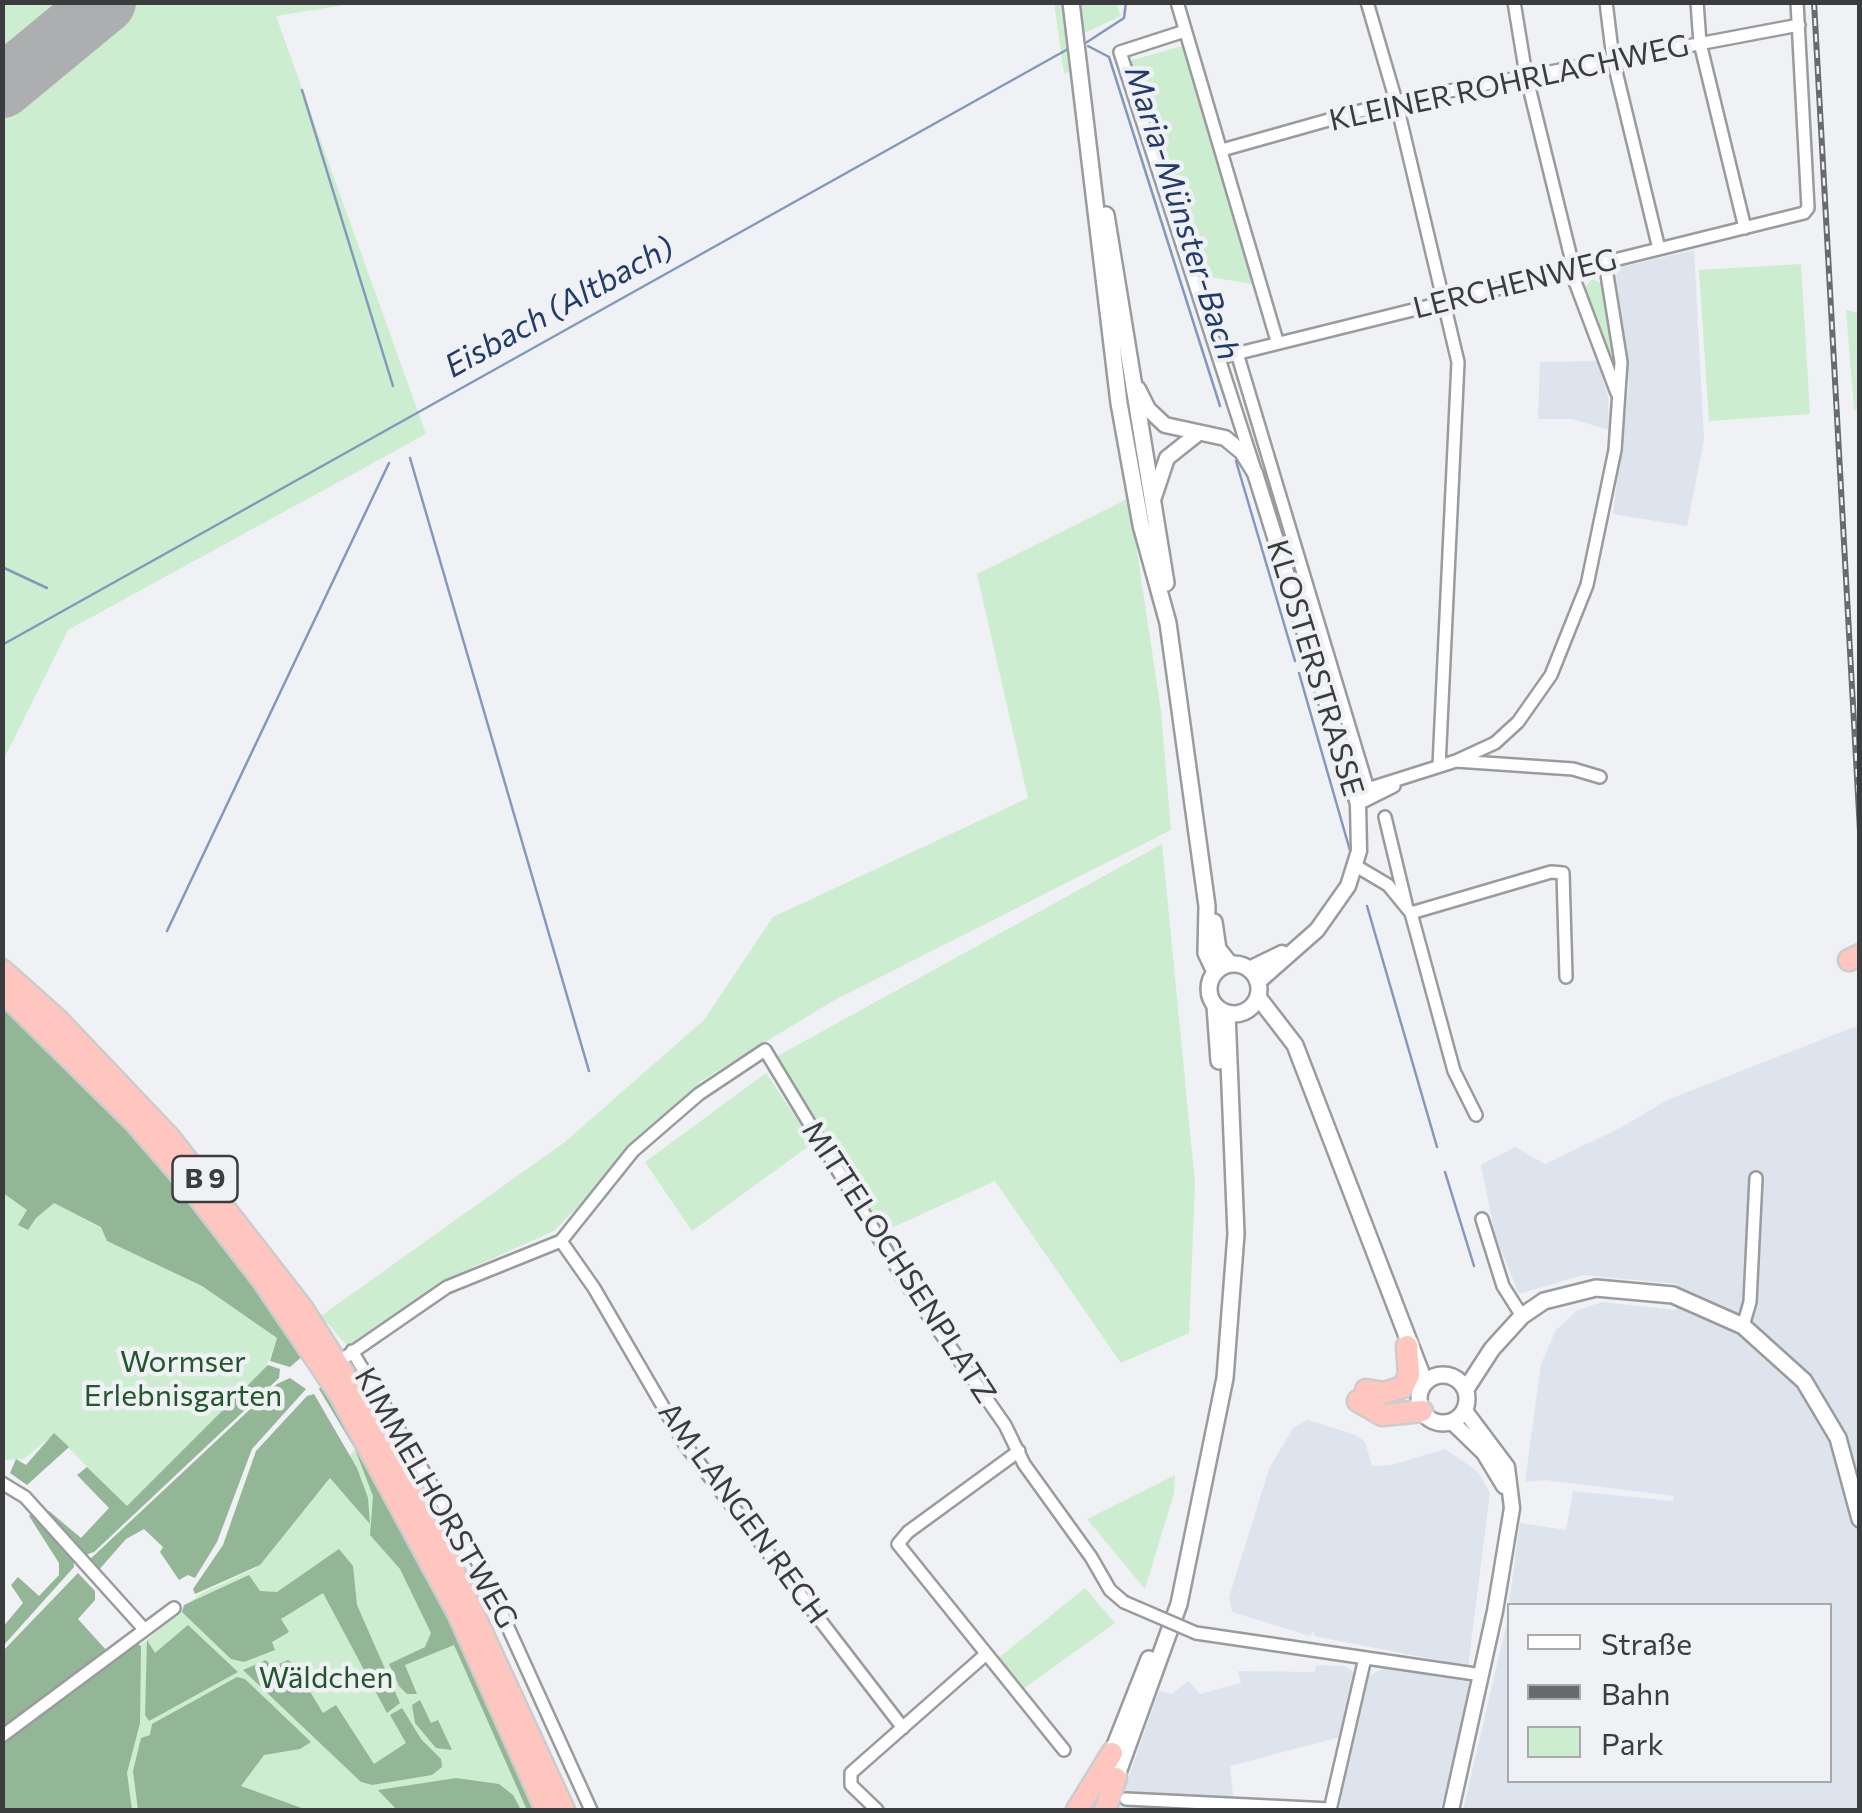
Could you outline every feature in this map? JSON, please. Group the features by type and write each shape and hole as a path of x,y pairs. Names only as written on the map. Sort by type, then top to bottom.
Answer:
{"highway":[{"name":"B 9","path":"2,970 58,1020 169,1137 252,1239 324,1341 386,1441 443,1548 564,1810"},
{"name":"B 9","path":"2,991 136,1122 187,1182 262,1280 339,1393 458,1613 546,1810"},
{"path":"1407,1346 1409,1375 1402,1386 1362,1396 1393,1405 1431,1389"},
{"path":"1077,1810 1112,1753"},
{"path":"1091,1810 1112,1753"},
{"path":"1105,1810 1116,1778"}],"main road":[{"path":"1071,2 1134,378 1215,942 1302,1062 1407,1346 1431,1389"},
{"path":"1082,78 1122,419 1141,524 1168,623 1207,906 1206,953 1215,972"},
{"path":"1116,1778 1179,1604 1222,1397 1236,1254 1221,1010 1208,988 1215,972 1230,964"},
{"name":"KLOSTERSTRASSE","path":"1221,1010 1253,990"},
{"path":"1112,1753 1132,1694 1162,1631 1198,1488 1218,1369 1228,1182 1224,1088 1213,1031 1221,1010"},
{"path":"1396,1309 1422,1355 1435,1422 1452,1422 1465,1411 1466,1389 1492,1349 1522,1316 1567,1293 1612,1288 1672,1294 1744,1326 1790,1365 1827,1414 1847,1461 1860,1519"},
{"path":"1431,1389 1492,1349"},
{"path":"1431,1389 1466,1389"}],"street":[{"path":"1177,2 1277,342"},
{"path":"1367,2 1396,101 1458,362 1439,766"},
{"path":"1514,2 1526,75 1572,270 1620,402"},
{"path":"1606,2 1612,58 1659,249"},
{"path":"1697,2 1700,43 1745,228"},
{"path":"1798,2 1799,25"},
{"name":"KLEINER ROHRLACHWEG","path":"1222,150 1396,101 1799,25"},
{"name":"LERCHENWEG","path":"1220,358 1804,213 1808,208 1799,25"},
{"name":"KLOSTERSTRASSE","path":"1185,30 1120,52 1360,795 1356,866 1338,905 1253,990"},
{"path":"1237,354 1360,795 1456,761 1495,742 1518,722 1551,675 1587,586 1610,486 1620,402 1620,344 1606,262"},
{"path":"1134,378 1157,419 1178,431 1225,438 1236,412"},
{"path":"1152,502 1167,458 1183,441 1200,434"},
{"name":"KLOSTERSTRASSE","path":"1225,438 1242,452 1256,473"},
{"path":"1495,742 1499,766"},
{"path":"1456,761 1573,770 1600,778"},
{"name":"KLOSTERSTRASSE","path":"1385,817 1454,1071 1476,1116"},
{"path":"1356,866 1385,883 1408,908 1563,872 1566,977"},
{"name":"MITTELOCHSENPLATZ","path":"561,1241 632,1150 699,1094 765,1050 909,1288 1110,1590 1124,1602 1196,1633 1482,1676"},
{"path":"1744,1326 1750,1302 1756,1178"},
{"path":"1482,1219 1503,1286 1522,1316"},
{"name":"KIMMELHORSTWEG","path":"561,1241 446,1287 350,1353 481,1568 591,1810"},
{"name":"AM LANGEN RECH","path":"561,1241 594,1288 686,1446 903,1728"},
{"path":"1451,1810 1482,1676 1511,1514 1506,1468 1465,1411"},
{"path":"1452,1422 1498,1472 1511,1514"},
{"path":"1018,1451 908,1532 898,1544 1064,1750"},
{"path":"2,1483 25,1496 144,1628"},
{"path":"2,1736 174,1608"},
{"path":"878,1810 852,1785 851,1773 985,1655"},
{"path":"1126,1800 1330,1810 1365,1658"}],"shaded area":[{"path":"1694,250 1704,440 1687,526 1613,514 1629,384 1616,275 1621,267"},
{"path":"1597,361 1608,396 1609,430 1572,419 1538,419 1540,362"},
{"path":"1859,1025 1859,1810 1463,1810 1507,1619 1507,1783 1832,1783 1832,1603 1509,1603 1520,1523 1566,1530 1573,1491 1673,1501 1674,1496 1544,1480 1525,1482 1541,1364 1556,1330 1578,1310 1602,1302 1676,1310 1678,1284 1583,1275 1519,1294 1495,1235 1481,1165 1515,1147 1545,1164 1622,1127 1667,1100"},
{"path":"1308,1420 1356,1435 1365,1442 1372,1466 1392,1465 1445,1449 1477,1471 1490,1493 1468,1666 1314,1636 1314,1630 1310,1636 1232,1612 1229,1597 1269,1469 1293,1428"},
{"path":"1317,1665 1344,1666 1372,1675 1388,1665 1468,1677 1472,1683 1467,1716 1440,1810 1339,1810 1352,1740 1336,1738 1230,1766 1234,1805 1159,1802 1157,1810 1117,1810 1159,1691 1172,1694 1188,1681 1200,1694 1241,1683 1238,1671 1314,1672"}],"green space":[{"path":"3,2 357,3 276,16 426,434 68,630 3,761"},
{"path":"1054,3 1061,3 1070,72 1064,73"},
{"path":"1078,3 1116,3 1121,16 1082,34"},
{"path":"1186,45 1257,285 1205,276 1129,61"},
{"path":"1801,264 1810,414 1709,421 1699,270"},
{"path":"1592,279 1604,285 1613,353 1607,353 1583,289"},
{"path":"1846,310 1859,313 1859,410 1854,409"},
{"path":"1129,498 1161,711 1171,830 833,1001 701,1081 554,1231 458,1274 352,1351 321,1316 565,1142 704,1020 773,917 1028,798 977,574"},
{"path":"1162,844 1195,1183 1189,1333 1121,1363 995,1181 878,1234 774,1058"},
{"path":"3,1000 54,1048 195,1202 304,1355 290,1367 270,1361 277,1338 202,1286 107,1241 101,1227 54,1203 28,1230 18,1225 27,1210 3,1193"},
{"path":"766,1073 813,1143 692,1231 645,1162"},
{"name":"Wormser Erlebnisgarten","path":"3,1111 127,1171 107,1241 202,1286 277,1338 264,1373 127,1507 55,1434 23,1459 6,1460 3,1455"},
{"path":"268,1365 280,1369 279,1378 94,1552 85,1555 43,1513 49,1511 81,1538 109,1508 77,1475 87,1467 127,1506"},
{"path":"290,1378 306,1389 252,1449 217,1542 195,1578 188,1575 179,1580 160,1552 163,1547 144,1529 126,1539 97,1572 87,1562 277,1384"},
{"path":"324,1381 370,1459 490,1698 534,1810 527,1810 454,1645 405,1665 417,1694 407,1694 399,1686 389,1664 425,1647 431,1633 400,1569 370,1535 373,1496 355,1449 319,1389"},
{"path":"314,1394 357,1468 368,1498 370,1524 330,1478 260,1565 195,1594 193,1589 223,1545 256,1451 307,1396"},
{"path":"54,1433 69,1447 27,1485 10,1473 16,1459 26,1465"},
{"name":"Wäldchen","path":"355,1449 444,1618 532,1810 3,1810 135,1643 141,1645 200,1594 256,1568"},
{"path":"1175,1475 1174,1493 1145,1589 1087,1519"},
{"path":"32,1513 73,1558 74,1567 3,1646 2,1628 23,1603 11,1585 18,1577 39,1596 59,1575 59,1563 29,1516"},
{"path":"339,1549 353,1566 357,1605 400,1703 387,1713 323,1593 281,1619 289,1632 272,1642 275,1650 244,1662 231,1659 182,1612 184,1605 249,1575 260,1591 277,1592"},
{"path":"78,1573 95,1591 95,1600 78,1619 107,1651 3,1728 3,1651"},
{"path":"1085,1588 1115,1623 1023,1689 996,1660"},
{"path":"188,1625 238,1672 149,1721 145,1715 147,1640 155,1653"},
{"path":"135,1643 141,1646 140,1723 127,1773 132,1810 3,1810 3,1739"},
{"path":"266,1660 272,1667 288,1660 293,1664 323,1713 336,1705 374,1764 406,1743 390,1715 402,1708 421,1739 441,1759 442,1767 432,1775 372,1785 361,1782 243,1670"},
{"path":"237,1677 245,1679 311,1742 300,1749 264,1755 241,1786 307,1810 138,1810 133,1771 141,1738 150,1735 152,1724"},
{"path":"420,1700 431,1723 438,1720 452,1750 436,1748 415,1723 412,1705"},
{"path":"456,1778 499,1784 513,1795 521,1810 397,1810 378,1790"}],"waterway":[{"name":"Eisbach (Altbach)","path":"1081,46 1124,18 1126,2"},
{"name":"Maria-Münster-Bach","path":"1088,46 1109,57 1220,406"},
{"name":"Eisbach (Altbach)","path":"2,645 1068,49"},
{"path":"302,90 393,386"},
{"path":"410,458 589,1071"},
{"name":"Maria-Münster-Bach","path":"1236,461 1295,661"},
{"path":"167,931 389,463"},
{"path":"2,567 47,588"},
{"name":"Maria-Münster-Bach","path":"1299,673 1351,854"},
{"name":"Maria-Münster-Bach","path":"1367,906 1437,1147"},
{"name":"Maria-Münster-Bach","path":"1445,1172 1474,1266"}],"runway":[{"path":"2,87 105,2"}],"railway":[{"path":"1814,2 1860,831"}]}
